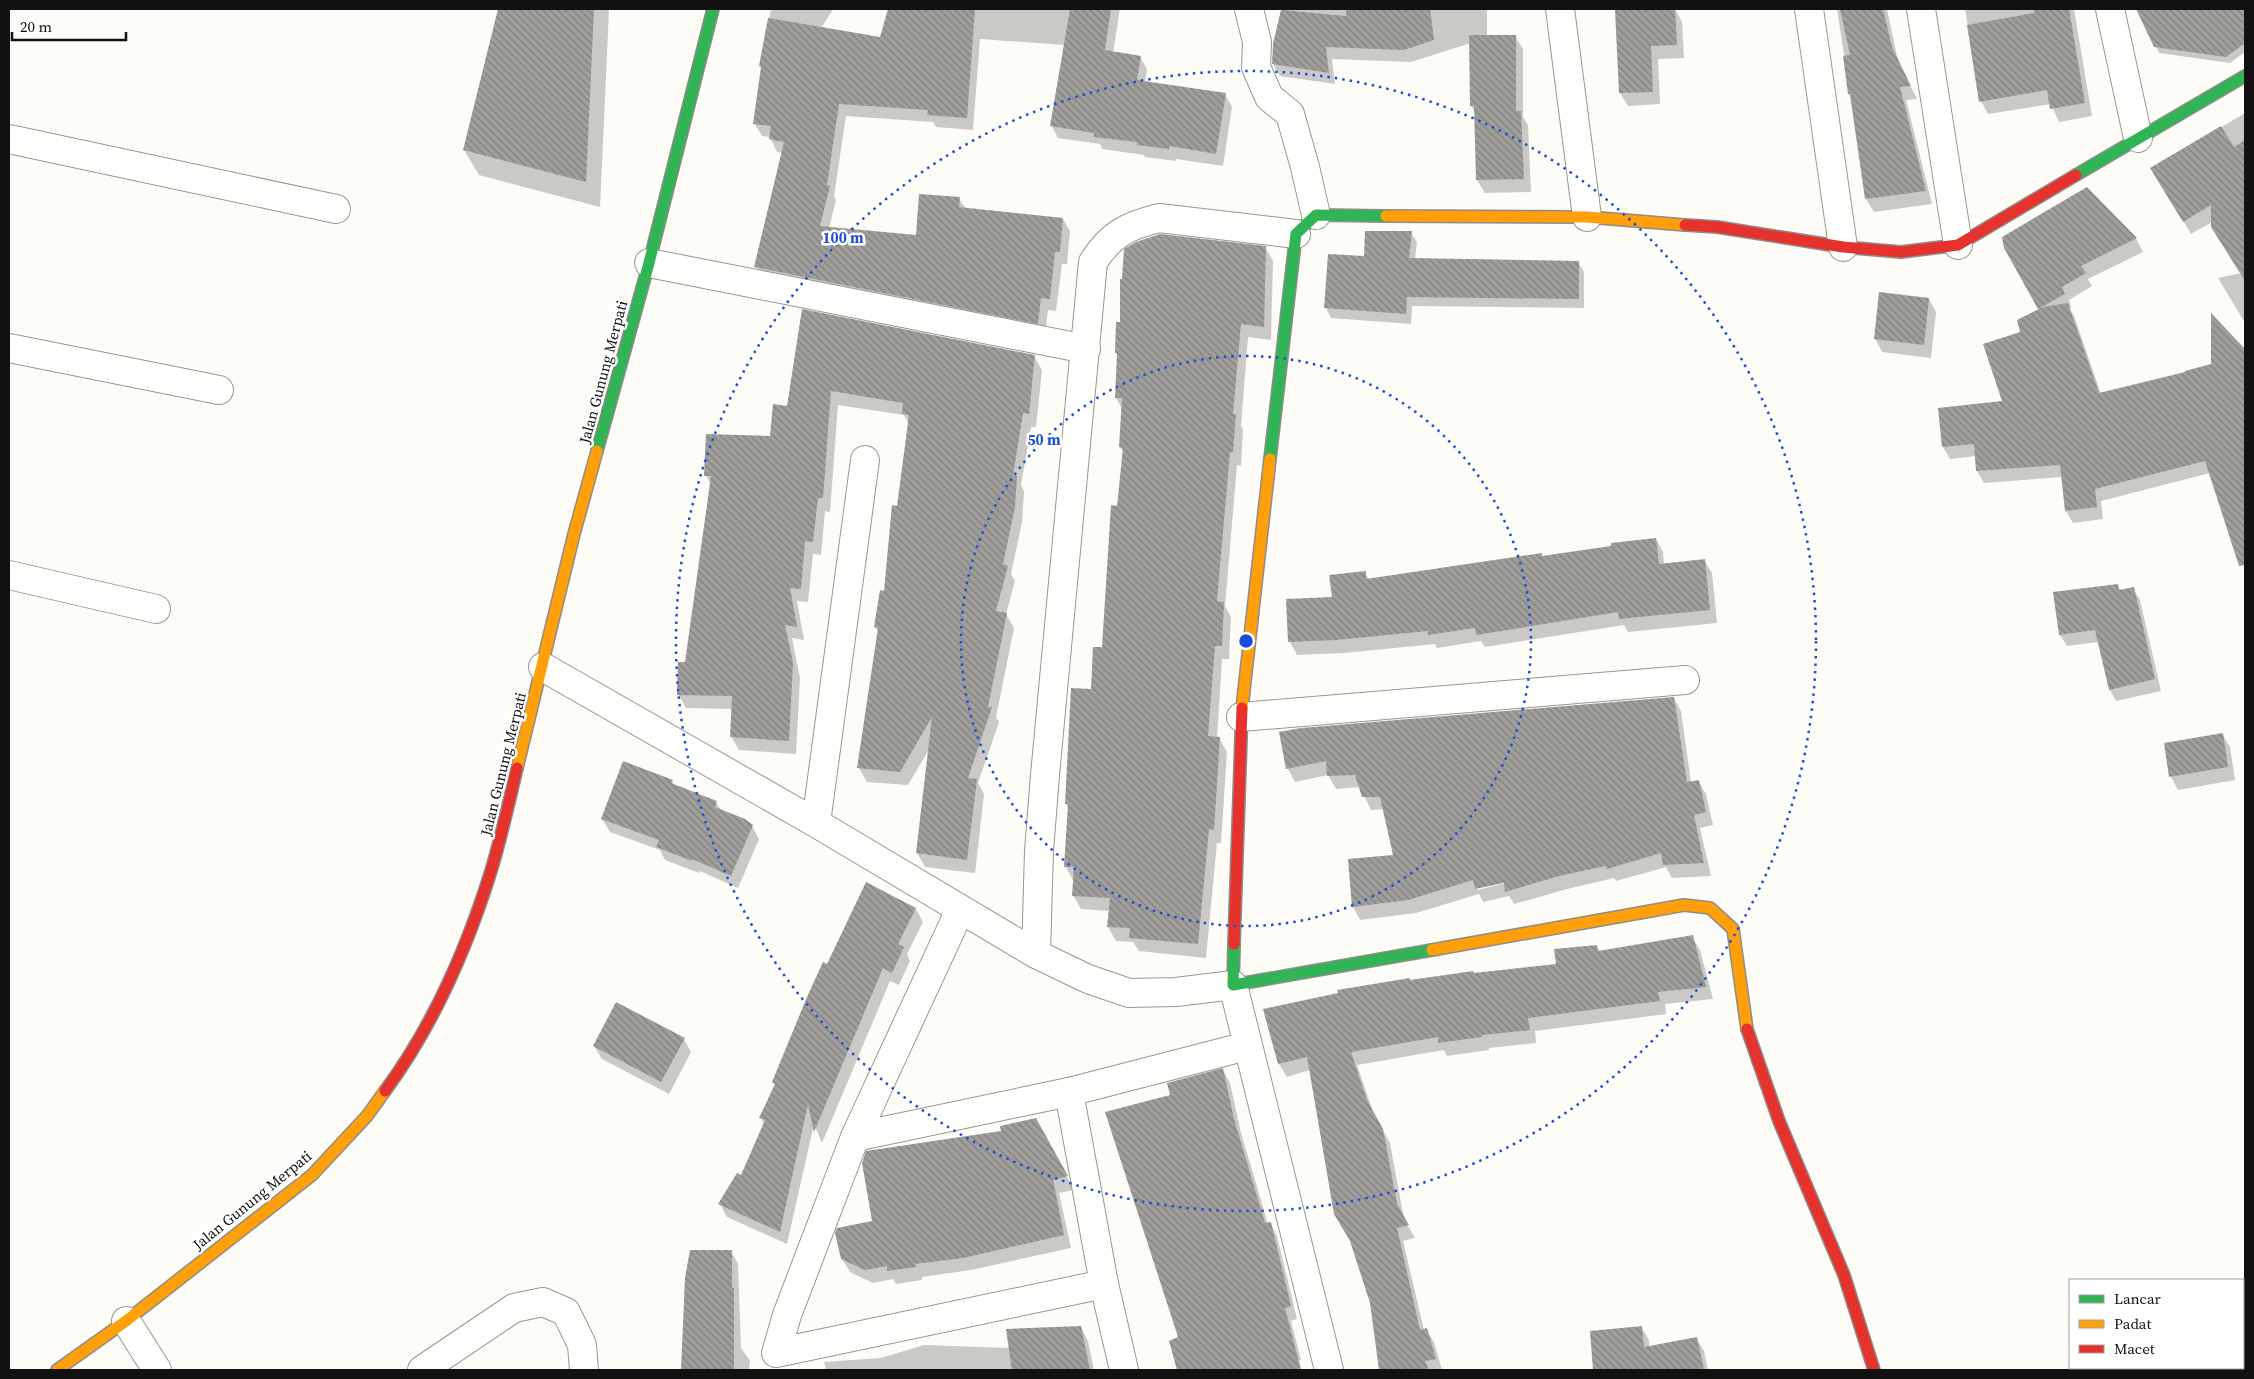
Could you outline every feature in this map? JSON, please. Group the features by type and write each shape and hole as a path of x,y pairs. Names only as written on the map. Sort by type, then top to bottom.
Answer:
{"street":[{"name":"Jalan Gunung Merpati","path":"57,1370 126,1322 312,1174 367,1116 405,1064 434,1010 463,948 491,871 543,667 574,534 648,263 713,9"},
{"path":"1249,9 1257,42 1256,67 1269,97 1290,114 1316,215"},
{"path":"1560,9 1587,217"},
{"path":"1809,9 1843,247"},
{"path":"1921,9 1958,245"},
{"path":"2110,9 2138,138"},
{"path":"1329,1370 1246,1046 1233,985 1241,717 1296,234 1316,215 1587,217 1716,227 1843,247 1901,252 1958,245 2245,76"},
{"path":"9,139 336,210"},
{"path":"1036,954 1039,860 1045,775 1093,262 1103,247 1119,232 1138,223 1159,218 1296,234"},
{"path":"648,263 1086,350"},
{"path":"9,348 219,390"},
{"path":"816,823 864,460"},
{"path":"9,576 156,609"},
{"path":"543,667 816,823 1036,954 1088,979 1129,994 1176,992 1233,985 1684,904 1710,908 1733,928 1747,1029 1779,1121 1844,1275 1874,1370"},
{"path":"1241,717 1686,680"},
{"path":"960,910 855,1137 787,1314 775,1362 1104,1284"},
{"path":"855,1137 1069,1092 1246,1046"},
{"path":"1069,1092 1104,1284 1124,1370"},
{"path":"422,1370 514,1308 543,1302 566,1312 582,1345 584,1370"},
{"path":"126,1322 157,1370"}],"building":[{"path":"498,9 594,9 586,182 463,150"},
{"path":"888,9 975,9 967,118 927,115 928,110 839,104 827,185 830,186 820,226 916,235 919,194 960,197 959,207 1063,218 1060,252 1055,252 1050,299 1041,298 1038,324 754,267 784,142 769,139 771,126 753,124 761,67 759,66 768,18 880,37"},
{"path":"1070,9 1111,9 1105,50 1141,56 1137,80 1226,93 1216,154 1170,146 1169,149 1137,145 1137,142 1094,137 1094,133 1050,126"},
{"path":"1346,9 1430,9 1434,40 1404,50 1326,47 1329,73 1272,64 1273,44 1281,10 1346,16"},
{"path":"1675,9 1677,45 1651,46 1653,92 1619,93 1615,10"},
{"path":"1840,9 1883,9 1892,47 1911,86 1900,87 1926,191 1865,199 1843,56 1850,55"},
{"path":"2034,9 2069,9 2085,103 2050,109 2047,90 1979,102 1967,25 2034,13"},
{"path":"2136,9 2245,9 2245,43 2226,57 2154,47"},
{"path":"1469,35 1516,35 1516,111 1521,111 1524,179 1476,180 1474,106 1470,106"},
{"path":"2221,126 2234,147 2245,140 2245,281 2211,227 2211,205 2183,222 2150,168"},
{"path":"2087,187 2137,238 2081,266 2086,273 2062,287 2065,294 2038,309 2004,248 2002,237"},
{"path":"1365,231 1412,231 1409,258 1579,261 1579,299 1407,297 1406,314 1324,308 1328,254 1364,256"},
{"path":"1160,234 1266,246 1264,327 1241,324 1233,414 1236,414 1233,452 1230,452 1217,601 1224,602 1222,646 1215,646 1208,736 1220,737 1214,830 1209,829 1198,944 1129,938 1130,928 1107,927 1110,898 1072,896 1074,867 1064,867 1068,804 1065,804 1071,688 1091,689 1093,647 1102,647 1111,505 1117,506 1123,448 1119,447 1122,398 1115,398 1117,353 1115,353 1116,322 1120,322 1120,279 1122,279 1124,249 1136,242"},
{"path":"1879,292 1929,298 1924,345 1874,339"},
{"path":"2068,303 2099,393 2211,364 2211,313 2245,349 2245,565 2239,566 2205,461 2095,489 2097,507 2065,511 2060,465 1976,471 1974,444 1942,447 1938,408 2002,401 1983,344 2020,332 2017,320 2043,307"},
{"path":"802,309 1035,355 1029,414 1023,413 1013,475 1017,476 1015,507 1003,564 1008,566 996,611 1007,613 988,707 992,707 968,778 977,779 967,860 916,853 932,717 900,772 857,768 878,628 874,627 880,590 884,591 892,505 897,506 909,415 902,414 903,403 831,391 823,498 818,498 813,542 805,541 801,589 790,588 797,627 785,625 793,663 789,741 730,737 732,696 677,695 678,662 685,662 711,476 704,476 706,434 770,436 773,404 787,406"},
{"path":"1656,538 1659,564 1705,559 1710,610 1619,619 1618,612 1476,635 1475,628 1428,635 1428,631 1336,640 1288,642 1286,599 1332,597 1329,575 1366,571 1366,579 1542,553 1542,556 1611,546 1611,543"},
{"path":"2118,584 2119,590 2134,587 2155,679 2109,690 2095,630 2059,635 2053,592"},
{"path":"1674,697 1687,782 1699,780 1706,812 1694,815 1704,863 1663,865 1661,853 1607,869 1606,866 1559,876 1505,892 1504,883 1475,889 1473,880 1408,900 1352,907 1348,859 1393,855 1380,797 1362,797 1355,775 1327,776 1326,761 1286,769 1279,732 1301,728"},
{"path":"2223,733 2228,767 2169,777 2164,743"},
{"path":"623,761 673,780 671,783 717,801 715,807 745,819 753,825 731,876 692,859 692,861 656,847 659,840 601,819"},
{"path":"866,882 916,908 898,944 904,947 892,973 883,968 814,1132 808,1104 780,1232 718,1204 737,1173 741,1175 765,1120 759,1118 775,1084 772,1082 807,997 823,962 827,964"},
{"path":"1693,935 1706,987 1658,992 1660,1001 1528,1018 1530,1030 1482,1035 1482,1037 1438,1043 1438,1037 1351,1052 1367,1100 1383,1129 1397,1204 1409,1225 1397,1228 1420,1330 1427,1328 1436,1359 1425,1361 1429,1370 1379,1370 1370,1303 1350,1241 1334,1214 1307,1057 1278,1064 1263,1009 1338,993 1337,990 1410,978 1410,980 1473,971 1474,973 1556,964 1554,949 1597,945 1598,951"},
{"path":"616,1002 685,1038 661,1082 593,1046"},
{"path":"1223,1068 1234,1119 1265,1223 1271,1222 1291,1306 1285,1308 1301,1370 1177,1370 1169,1341 1178,1337 1105,1112 1170,1095 1167,1083"},
{"path":"1036,1118 1068,1176 1053,1180 1064,1235 963,1258 915,1264 916,1267 887,1271 887,1266 865,1270 841,1259 835,1233 837,1228 872,1221 862,1163 866,1151 1001,1131 1000,1126"},
{"path":"690,1250 732,1250 734,1370 681,1370 685,1278"},
{"path":"1081,1326 1090,1370 1012,1370 1006,1329"},
{"path":"1642,1326 1644,1347 1697,1337 1704,1370 1593,1370 1590,1331"}],"traffic: fast":[{"path":"597,451 649,263 713,9"},
{"path":"2076,175 2245,76"},
{"path":"1270,459 1296,234 1316,215 1386,216"},
{"path":"1234,944 1233,985 1432,950"}],"traffic: slow":[{"path":"1386,216 1587,217 1685,225"},
{"path":"517,768 574,534 597,451"},
{"path":"1242,708 1270,459"},
{"path":"1432,950 1684,905 1710,908 1733,929 1747,1029"},
{"path":"57,1370 126,1321 312,1175 367,1116 385,1091"}],"traffic: jam":[{"path":"1685,225 1717,227 1843,247 1901,252 1958,245 2076,175"},
{"path":"1234,944 1242,708"},
{"path":"385,1091 418,1040 460,957 491,871 517,768"},
{"path":"1747,1029 1779,1121 1844,1275 1874,1370"}]}
